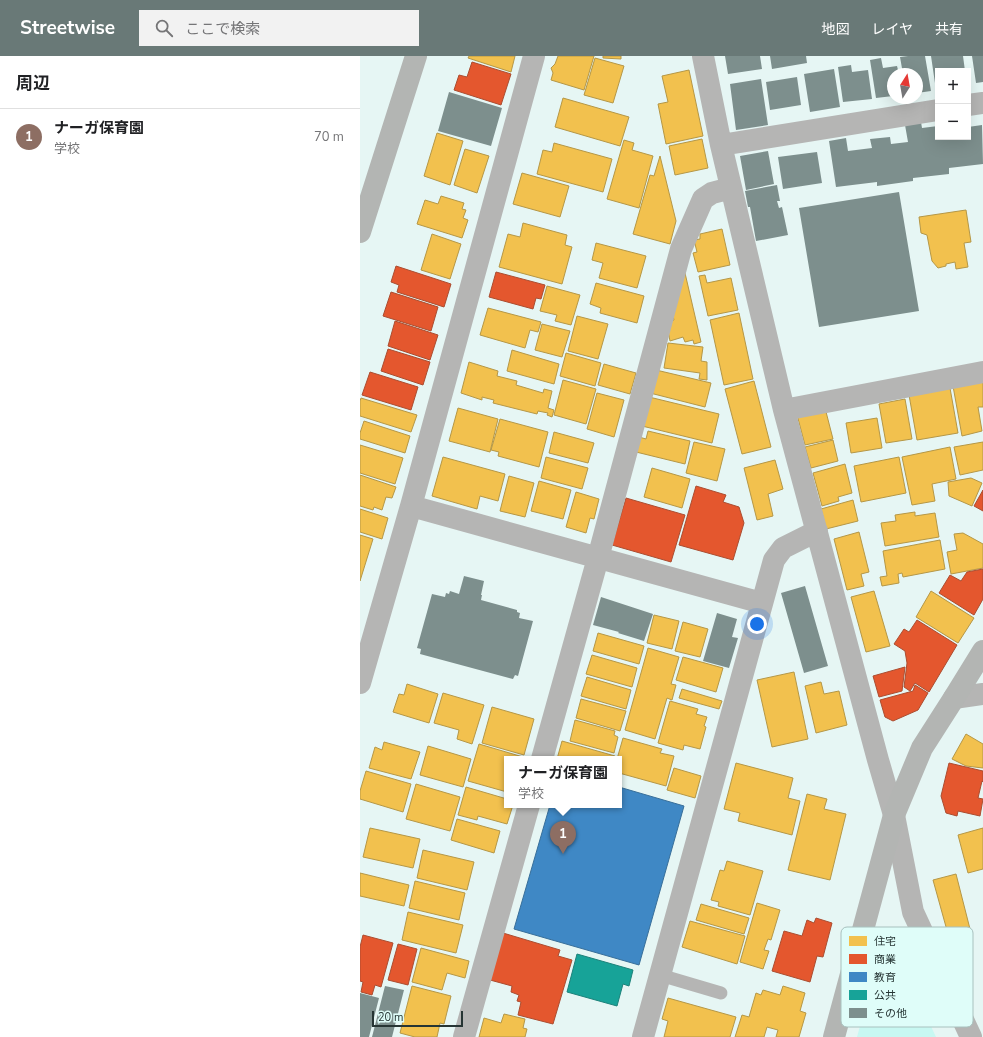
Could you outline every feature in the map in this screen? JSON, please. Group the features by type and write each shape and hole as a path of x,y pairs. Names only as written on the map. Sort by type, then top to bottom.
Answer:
{"street":[{"path":"360,232 416,56"},
{"path":"360,683 411,506 534,56"},
{"path":"703,56 721,145 784,410 894,815 913,912 920,927"},
{"path":"971,105 983,103"},
{"path":"721,145 935,110"},
{"path":"543,756 681,249 703,199 712,193 731,188"},
{"path":"784,410 983,372"},
{"path":"411,506 762,603"},
{"path":"643,1037 774,560 782,548 817,531"},
{"path":"864,927 894,815 922,748 983,651"},
{"path":"954,698 983,694"},
{"path":"464,1037 528,808"},
{"path":"834,1037 841,1011"},
{"path":"966,1027 971,1037"}],"lane":[{"path":"660,975 721,993"}],"shaded area":[{"path":"860,1027 931,1027 936,1037 857,1037"}],"building: 住宅":[{"path":"469,56 515,56 511,72 468,58"},
{"path":"558,56 594,56 584,90 551,80 553,73 551,68 555,64"},
{"path":"603,56 621,56 621,59 603,58"},
{"path":"595,58 624,66 613,103 584,95"},
{"path":"689,70 703,136 666,144 658,104 668,102 662,76"},
{"path":"563,98 629,117 620,146 555,127"},
{"path":"437,133 463,141 450,185 424,176"},
{"path":"702,139 708,168 675,175 669,146"},
{"path":"624,140 634,143 632,150 653,156 639,208 607,199"},
{"path":"554,143 612,159 603,192 537,174 543,150 552,152"},
{"path":"465,149 489,156 477,193 454,185"},
{"path":"660,156 676,221 670,244 633,234 650,175 654,176"},
{"path":"522,173 569,186 560,217 513,204"},
{"path":"441,196 464,203 462,209 466,210 463,218 468,220 462,238 417,224 425,200 438,204"},
{"path":"966,210 971,242 964,243 968,267 956,269 955,262 938,268 932,261 927,235 921,233 919,217"},
{"path":"523,223 567,235 565,245 572,247 562,284 499,267 508,234 520,237"},
{"path":"722,229 730,265 698,272 693,253 697,252 694,240 700,239 700,234"},
{"path":"432,234 461,244 450,279 421,270"},
{"path":"596,243 646,256 637,288 599,278 603,263 592,260"},
{"path":"685,273 701,342 694,344 693,340 685,342 683,337 670,341 666,322 674,320 670,304"},
{"path":"705,275 707,283 731,278 738,310 708,316 699,276"},
{"path":"596,283 644,296 637,323 600,313 601,308 590,304"},
{"path":"547,286 580,295 571,325 555,321 557,315 540,311"},
{"path":"488,308 541,322 538,332 530,330 525,348 480,335"},
{"path":"739,313 753,379 724,385 710,320"},
{"path":"577,316 608,324 598,359 568,351"},
{"path":"542,324 570,331 562,357 535,350"},
{"path":"668,343 703,347 701,361 707,362 707,380 699,379 700,373 664,368"},
{"path":"512,350 559,364 554,384 507,371"},
{"path":"566,353 601,363 595,386 560,376"},
{"path":"469,362 498,371 497,376 517,381 516,385 543,393 544,389 552,391 548,408 554,410 552,417 547,415 548,413 538,411 537,414 493,403 494,400 482,397 482,400 461,393"},
{"path":"604,364 636,373 630,394 598,385"},
{"path":"656,370 711,383 705,407 650,393"},
{"path":"563,380 596,389 586,424 554,415"},
{"path":"983,380 983,407 978,407 982,431 962,436 953,386"},
{"path":"754,381 771,447 742,454 725,389"},
{"path":"950,388 958,433 917,440 909,395"},
{"path":"597,393 624,400 614,437 587,429"},
{"path":"649,397 719,414 712,443 642,426"},
{"path":"361,398 417,415 411,432 360,416"},
{"path":"905,399 912,439 886,443 879,404"},
{"path":"824,404 833,439 805,445 796,411"},
{"path":"458,408 498,419 490,452 449,441"},
{"path":"877,418 882,448 851,453 846,423"},
{"path":"500,419 548,432 539,467 498,456 499,452 491,450"},
{"path":"364,421 410,436 405,453 360,439 360,433"},
{"path":"648,431 690,441 685,464 636,452 639,437 646,439"},
{"path":"554,432 594,443 588,463 549,453"},
{"path":"833,440 838,461 811,468 805,447"},
{"path":"694,442 725,449 717,481 686,473"},
{"path":"983,442 983,470 960,475 954,447"},
{"path":"360,445 403,458 395,484 360,473"},
{"path":"950,447 956,479 932,484 935,501 912,505 902,457"},
{"path":"443,457 505,474 498,501 480,496 477,509 432,496"},
{"path":"546,457 588,468 582,489 541,478"},
{"path":"899,457 906,493 861,502 854,466"},
{"path":"775,460 783,489 768,494 773,516 757,520 744,468"},
{"path":"845,464 852,493 838,497 839,501 822,506 813,473"},
{"path":"652,468 690,479 682,508 644,497"},
{"path":"360,475 396,487 392,498 386,497 382,510 374,507 373,510 360,506"},
{"path":"509,476 534,483 525,517 500,511"},
{"path":"971,478 982,483 972,506 949,496 948,482"},
{"path":"539,481 571,490 563,519 531,511"},
{"path":"576,492 599,499 594,519 590,518 586,533 566,527"},
{"path":"853,500 858,521 826,529 821,509"},
{"path":"360,509 388,518 382,539 360,532"},
{"path":"915,512 915,516 935,513 939,537 885,546 881,523 896,521 895,515"},
{"path":"859,532 869,572 861,574 864,586 847,590 834,539"},
{"path":"963,533 983,544 983,568 951,574 947,552 957,550 954,534"},
{"path":"360,535 373,539 360,581"},
{"path":"940,540 945,569 903,577 902,573 898,574 899,583 882,586 880,577 887,576 883,551"},
{"path":"874,591 890,646 866,652 851,597"},
{"path":"931,591 974,618 958,643 916,617"},
{"path":"654,615 679,621 672,649 647,643"},
{"path":"683,622 708,629 700,657 675,651"},
{"path":"598,633 644,646 639,664 593,651"},
{"path":"648,648 679,657 671,684 676,685 672,700 667,698 655,739 625,730"},
{"path":"592,655 637,668 632,687 586,674"},
{"path":"683,657 723,668 716,692 676,680"},
{"path":"794,672 808,739 772,747 757,680"},
{"path":"587,677 631,690 626,709 581,696"},
{"path":"821,682 824,694 839,691 847,725 816,733 805,686"},
{"path":"407,684 438,694 429,723 393,712 399,694 404,695"},
{"path":"682,689 722,701 719,709 679,698"},
{"path":"443,693 484,705 472,744 457,739 459,730 434,723"},
{"path":"581,699 626,711 620,731 576,718"},
{"path":"670,701 698,709 696,714 707,717 700,749 684,745 683,750 658,743"},
{"path":"492,707 534,719 524,755 482,743"},
{"path":"575,720 615,731 614,735 618,737 614,753 570,741"},
{"path":"966,734 983,744 983,768 966,766 952,759"},
{"path":"623,738 662,749 660,753 674,756 666,786 622,774 622,756 618,756"},
{"path":"562,741 615,756 558,756"},
{"path":"384,742 420,752 411,779 369,768 375,747 382,750"},
{"path":"479,744 520,756 504,756 504,791 468,781"},
{"path":"428,746 471,759 463,787 420,775"},
{"path":"736,763 793,778 788,798 800,801 792,835 738,821 740,813 724,809"},
{"path":"674,768 701,776 695,798 667,790"},
{"path":"366,771 411,784 403,812 360,799 360,791"},
{"path":"416,784 460,797 450,831 406,819"},
{"path":"466,787 504,798 504,808 512,808 507,824 478,816 477,820 458,815"},
{"path":"807,794 827,799 824,809 846,814 830,880 788,870"},
{"path":"457,819 500,831 494,853 451,840"},
{"path":"370,828 420,839 413,868 363,857"},
{"path":"983,828 983,869 968,873 958,835"},
{"path":"423,850 474,862 467,890 417,878"},
{"path":"727,861 763,871 750,915 718,906 719,902 711,900 720,870 724,871"},
{"path":"360,873 409,885 404,906 360,896"},
{"path":"956,874 969,927 946,927 933,880"},
{"path":"415,881 465,893 459,920 409,908"},
{"path":"757,903 780,910 771,940 768,939 764,950 769,951 763,969 740,962"},
{"path":"701,904 749,918 744,934 696,920"},
{"path":"408,912 463,925 456,953 402,940"},
{"path":"690,921 745,936 737,964 682,947"},
{"path":"421,948 469,961 465,978 447,973 442,990 412,982"},
{"path":"412,986 451,996 444,1024 440,1023 437,1037 415,1037 400,1033"},
{"path":"783,986 805,993 800,1011 806,1013 799,1037 776,1037 778,1030 767,1027 764,1037 735,1037 742,1015 749,1017 756,993 761,995 763,990 780,995"},
{"path":"668,998 736,1017 730,1037 664,1037 668,1021 662,1019"},
{"path":"504,1014 525,1019 523,1028 527,1029 525,1037 479,1037 484,1018 501,1023"}],"building: 商業":[{"path":"472,62 511,74 501,105 454,90 459,75 467,77"},
{"path":"396,266 451,284 444,307 397,292 399,285 391,282"},
{"path":"496,272 545,285 541,299 536,298 533,309 489,297"},
{"path":"391,292 438,307 431,331 383,316"},
{"path":"395,321 438,335 430,360 388,346"},
{"path":"388,349 430,362 423,385 381,371"},
{"path":"370,372 418,387 411,410 362,395"},
{"path":"696,486 726,495 723,502 739,507 744,523 733,560 679,545"},
{"path":"983,490 983,511 974,506"},
{"path":"626,498 685,515 671,562 612,545"},
{"path":"983,569 983,599 974,615 939,593 950,575 961,581 967,572"},
{"path":"917,620 957,645 929,692 915,683 910,691 904,687 907,663 905,651 894,644 904,629 909,632"},
{"path":"905,667 902,691 879,697 873,676"},
{"path":"915,685 928,693 918,710 893,721 885,717 880,700 913,691"},
{"path":"949,763 983,771 983,782 982,781 978,798 983,799 980,816 958,811 957,816 946,813 941,796"},
{"path":"816,918 832,923 823,957 817,956 810,982 772,971 784,931 802,936 807,920 814,923"},
{"path":"503,933 560,950 558,956 572,960 553,1024 518,1015 521,1002 517,1001 519,995 511,992 512,986 490,980"},
{"path":"363,935 393,943 381,987 375,985 372,995 361,992 363,982 360,981 360,947"},
{"path":"398,944 417,949 408,985 388,980"}],"building: 教育":[{"path":"622,788 684,806 639,965 514,929 549,808 622,808"}],"building: 公共":[{"path":"577,954 633,970 629,986 623,984 617,1006 567,992"}],"building: その他":[{"path":"725,56 760,56 762,69 728,74"},
{"path":"770,56 806,56 807,63 772,69"},
{"path":"925,56 931,91 923,92 923,68 902,68 900,57"},
{"path":"931,56 963,56 965,68 935,68 935,83"},
{"path":"972,56 983,56 983,82 976,83"},
{"path":"881,58 883,68 897,66 898,68 887,68 887,97 876,98 870,60"},
{"path":"851,65 852,72 868,70 872,99 843,102 838,67"},
{"path":"834,69 840,107 810,112 804,74"},
{"path":"797,77 801,105 770,110 766,82"},
{"path":"761,79 768,125 736,130 730,84"},
{"path":"449,92 502,108 491,146 438,131"},
{"path":"921,122 922,128 935,126 935,140 971,140 971,127 982,125 983,164 949,168 949,174 913,178 913,181 877,186 877,182 836,187 829,141 846,138 848,151 872,148 870,139 890,137 891,144 908,142 905,125"},
{"path":"768,151 774,184 746,190 740,156"},
{"path":"817,152 822,183 783,189 778,157"},
{"path":"777,185 780,201 777,201 779,208 782,207 788,235 756,241 750,207 748,207 745,191"},
{"path":"899,192 919,311 819,327 799,208"},
{"path":"464,576 484,581 481,600 517,610 517,612 520,613 519,618 533,621 518,676 515,675 513,679 420,654 421,649 417,648 432,594 445,597 446,593 449,594 450,591 459,594"},
{"path":"805,586 828,666 804,673 781,593"},
{"path":"601,597 653,614 644,641 593,625"},
{"path":"717,613 737,619 732,637 738,638 729,668 703,661"},
{"path":"385,986 404,990 392,1037 372,1037"},
{"path":"360,993 379,998 369,1037 360,1037"}],"place":[{"name":"ナーガ保育園","path":"563,854"}]}
